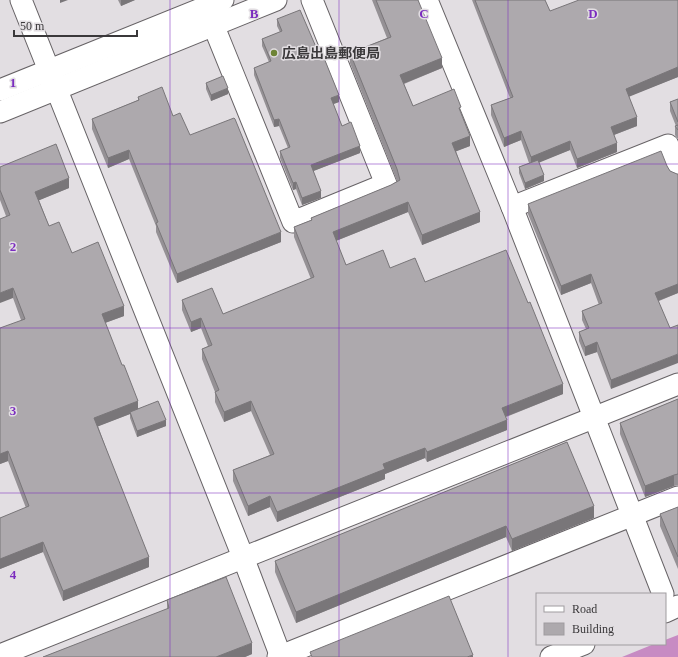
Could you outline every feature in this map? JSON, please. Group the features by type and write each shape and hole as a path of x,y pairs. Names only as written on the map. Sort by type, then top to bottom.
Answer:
{"street":[{"path":"21,0 243,558 280,657 678,496"},
{"path":"0,112 53,80 218,9 276,0"},
{"path":"218,9 294,222 386,184 312,0"},
{"path":"427,0 512,207 664,593"},
{"path":"0,90 53,80"},
{"path":"512,207 668,145 678,171"},
{"path":"0,655 678,384"},
{"path":"551,657 581,645"}],"shaded area":[{"path":"678,635 678,657 622,657 652,645 666,645 666,640"}],"building":[{"path":"376,0 418,0 442,58 400,75 413,106 454,89 461,107 459,108 470,136 452,143 480,212 422,235 408,202 333,232 346,265 383,250 390,268 415,258 425,282 506,250 528,303 530,302 563,384 502,408 507,420 427,452 425,448 383,464 385,469 277,512 270,496 248,506 233,470 274,454 251,401 224,412 215,392 219,390 202,349 212,345 201,318 191,322 182,300 212,288 223,314 314,277 294,227 312,220 311,218 400,180 397,169 350,53 391,37"},
{"path":"475,0 545,0 550,11 579,0 678,0 678,67 626,89 637,117 611,127 617,143 577,159 570,141 531,157 521,131 504,138 491,105 513,97"},
{"path":"300,10 319,54 322,53 339,95 331,98 342,126 351,122 360,146 311,165 321,191 302,198 296,182 293,183 280,151 290,147 279,119 274,120 254,68 271,61 262,39 282,31 277,19"},
{"path":"223,76 228,88 211,95 206,83"},
{"path":"162,87 173,116 180,113 190,135 234,118 235,119 281,232 177,274 129,150 108,158 92,119 139,100 138,97"},
{"path":"678,99 678,122 670,102"},
{"path":"56,144 69,178 35,192 49,226 59,222 72,253 98,242 124,306 102,314 138,401 94,418 149,557 63,591 43,542 0,559 0,518 29,506 8,451 0,454 0,328 25,319 13,288 0,293 0,219 10,215 0,190 0,167"},
{"path":"661,151 670,171 678,174 678,284 655,293 670,328 678,325 678,354 611,380 597,342 585,347 579,332 589,328 582,311 602,303 591,274 561,286 528,204"},
{"path":"538,160 544,175 525,183 519,167"},
{"path":"678,399 678,474 645,486 620,423"},
{"path":"158,401 166,420 137,431 130,412"},
{"path":"567,442 594,506 512,539 506,526 296,612 275,561"},
{"path":"678,507 678,557 660,514"},
{"path":"226,577 252,643 216,657 43,657 169,608 167,600"},
{"path":"449,596 473,655 467,657 312,657 310,652"}],"place":[{"name":"広島出島郵便局","path":"274,53"}]}
